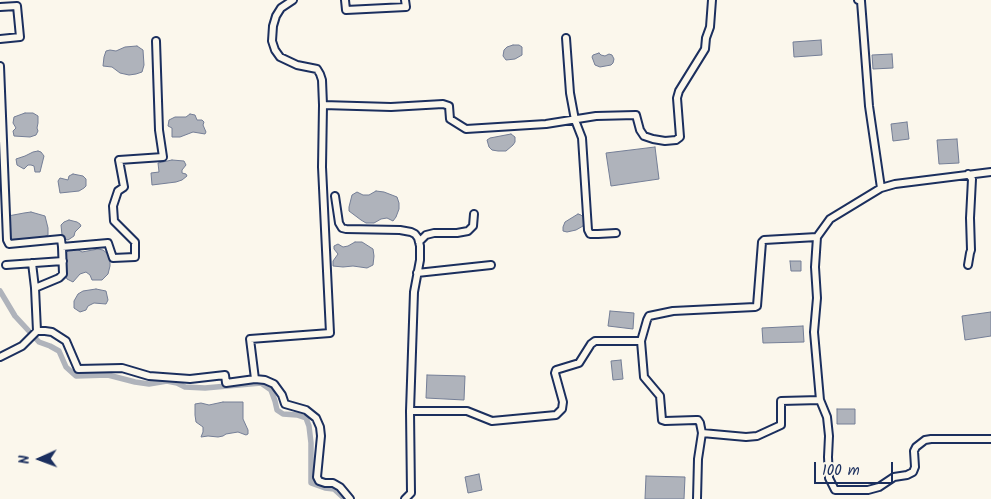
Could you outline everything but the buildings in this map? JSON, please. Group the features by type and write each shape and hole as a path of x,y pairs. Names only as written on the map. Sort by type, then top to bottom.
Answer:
{"street":[{"path":"255,379 250,339 330,333 322,167 322,80 316,69 297,65 280,57 272,41 276,16 281,8 293,0"},
{"path":"345,0 346,10 406,7 405,0"},
{"path":"323,105 391,107 443,104 449,106 450,118 466,130 546,124 596,116 636,115 640,130 644,136 665,141 676,140 680,137 678,91 705,49 710,27 712,0"},
{"path":"858,0 861,1 869,106 881,188"},
{"path":"0,8 17,6 20,37 0,39"},
{"path":"566,38 570,93 575,120 582,138 588,230 590,234 616,233"},
{"path":"62,248 108,243 113,258 135,257 135,242 114,221 112,206 118,191 124,188 119,160 163,157 159,130 156,41"},
{"path":"0,66 7,240 9,244 61,239 63,274 35,288"},
{"path":"991,172 895,184 881,188 830,219 817,237 815,267 817,298 814,332 820,400 828,417 829,478 835,490 868,490 879,487 894,477 913,472 915,467 914,451 916,447 931,438 991,440"},
{"path":"968,174 972,179 970,218 972,250 968,265"},
{"path":"336,196 339,223 342,228 411,232 415,234 420,246 420,260 414,292 410,411 411,493 406,499"},
{"path":"419,242 426,235 434,233 468,231 473,226 474,214"},
{"path":"697,499 698,459 702,433 700,423 698,420 662,420 660,396 644,376 641,341 646,320 650,316 673,311 756,306 762,242 764,240 817,237"},
{"path":"6,265 63,261"},
{"path":"32,263 37,332"},
{"path":"418,272 491,265"},
{"path":"0,357 22,346 37,332 45,331 52,332 66,341 78,369 122,368 149,376 190,379 225,375 226,382 255,379 265,380 274,384 282,395 285,404 306,410 316,418 320,427 317,478 319,481 333,483 340,487 350,499"},
{"path":"410,411 467,411 492,421 556,415 562,409 563,402 555,373 556,370 580,363 593,342 641,341"},
{"path":"702,433 746,437 757,436 781,425 781,401 820,400"},
{"path":"868,490 870,499"}],"shaded area":[{"path":"821,40 822,55 794,57 793,42"},
{"path":"513,45 522,47 522,55 515,59 506,60 503,56 504,50"},
{"path":"137,46 143,50 144,65 142,72 129,75 120,73 112,67 103,66 106,51 116,51 125,47"},
{"path":"599,53 605,56 612,55 613,63 600,67 595,65 592,57"},
{"path":"892,54 893,68 873,69 872,55"},
{"path":"25,113 33,113 38,116 38,131 36,135 30,137 14,136 13,131 16,128 13,123 14,117"},
{"path":"190,114 195,115 197,120 204,122 205,134 193,132 180,137 172,137 172,128 168,126 169,120 175,117 186,117"},
{"path":"907,122 909,139 893,141 891,124"},
{"path":"511,134 515,137 515,142 506,151 492,150 489,147 487,140 490,138"},
{"path":"957,139 959,163 939,164 937,140"},
{"path":"655,147 659,179 611,186 606,153"},
{"path":"38,151 44,156 40,172 35,172 34,166 31,165 24,169 17,165 16,159"},
{"path":"172,160 184,161 186,165 182,173 187,176 176,182 152,185 151,173 159,172 158,163"},
{"path":"73,174 83,176 86,179 86,186 79,191 60,193 58,181 60,178 68,180 69,176"},
{"path":"376,191 397,197 399,209 393,221 387,218 374,223 366,223 349,211 352,195 357,192 369,195"},
{"path":"31,212 45,216 48,235 42,238 20,241 10,240 8,216"},
{"path":"578,214 584,218 583,226 576,230 563,231 565,222"},
{"path":"69,220 77,222 81,226 74,236 68,240 63,238 61,225"},
{"path":"355,242 362,242 373,249 373,265 367,268 333,266 333,261 338,254 334,246 338,244 343,247"},
{"path":"77,249 82,252 98,249 108,254 110,266 108,274 102,280 92,280 86,272 80,274 73,282 67,279 65,275 65,254 69,250"},
{"path":"790,261 801,261 801,271 791,271"},
{"path":"96,289 106,291 108,300 106,304 94,303 88,306 86,310 80,312 74,308 74,301 78,294 83,291"},
{"path":"610,311 634,313 633,329 608,326"},
{"path":"991,312 991,336 965,340 962,316"},
{"path":"803,326 804,342 763,343 762,328"},
{"path":"621,360 623,379 613,380 611,361"},
{"path":"427,375 465,376 464,400 426,398"},
{"path":"223,402 243,402 243,419 248,434 238,432 218,437 201,437 203,427 196,422 195,404 209,405"},
{"path":"837,409 855,409 855,424 837,424"},
{"path":"479,474 482,490 468,493 465,477"},
{"path":"646,476 685,477 684,499 645,499"}],"waterway":[{"path":"0,291 15,316 39,342 59,351 66,367 76,376 108,375 149,384 167,381 185,387 205,388 261,383 271,390 277,410 283,414 306,418 311,443 311,483 334,489 345,499"}]}
